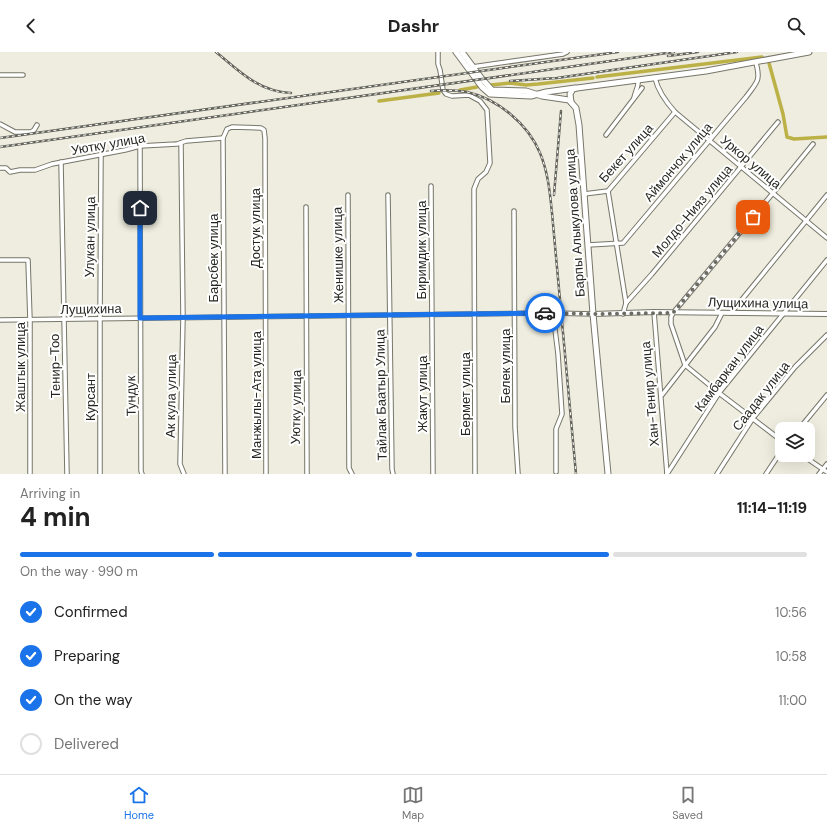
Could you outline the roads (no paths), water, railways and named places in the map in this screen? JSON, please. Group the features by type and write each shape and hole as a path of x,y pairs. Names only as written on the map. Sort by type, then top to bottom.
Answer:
{"main road":[{"path":"456,52 490,94 531,96 546,92 756,63 809,52"},
{"path":"462,52 487,86 492,90 519,90 571,102 570,94 573,89 577,88"},
{"name":"Барпы Алыкулова улица","path":"571,102 576,108 578,114 593,314 608,474"}],"street":[{"path":"438,52 438,64 443,90 446,94 452,96 470,95 480,101 486,110 490,163 486,172 478,179 474,189 474,314"},
{"path":"472,67 563,54 567,52"},
{"name":"Аймончок улица","path":"617,244 623,243 757,82 759,77 756,63"},
{"path":"0,75 23,75"},
{"name":"Уркор улица","path":"655,78 663,98 675,112 827,238"},
{"path":"633,99 634,93 639,86 638,80"},
{"path":"606,135 642,88"},
{"name":"Бекет улица","path":"584,194 608,191 675,112"},
{"name":"Молдо-Нияз улица","path":"623,314 626,303 652,274 778,122"},
{"path":"0,124 15,132 31,132 37,125"},
{"name":"Достук улица","path":"223,138 227,129 232,127 255,127 264,130 266,317"},
{"name":"Уютку улица","path":"0,168 6,168 10,172 35,170 52,164 140,146 172,145 186,141 223,138"},
{"name":"Барсбек улица","path":"223,138 224,474"},
{"name":"Ак кула улица","path":"181,143 183,318 180,464 184,474"},
{"path":"775,435 719,393 686,365 671,324 671,317 813,144"},
{"name":"Тундук","path":"140,146 142,474"},
{"name":"Улукан улица","path":"100,319 101,155"},
{"name":"Тенир-Тоо","path":"61,162 67,474"},
{"name":"Биримдик улица","path":"431,186 431,315"},
{"path":"608,191 626,303"},
{"name":"Женишке улица","path":"348,195 349,468 352,474"},
{"name":"Тайлак Баатыр Улица","path":"388,195 393,474"},
{"path":"731,313 827,195"},
{"name":"Уютку улица","path":"306,207 307,474"},
{"name":"Белек улица","path":"514,211 516,313 515,427 518,474"},
{"path":"588,245 617,244"},
{"name":"Жаштык улица","path":"0,260 28,260 30,320 30,473"},
{"name":"Камбаркан улица","path":"667,474 719,393 827,260"},
{"name":"Лущихина улица","path":"593,314 654,312 827,314"},
{"name":"Хан-Тенир улица","path":"654,312 662,395 667,474"},
{"name":"Лущихина","path":"0,320 516,313 593,314"},
{"path":"553,313 558,354 562,414 556,429 556,472"},
{"path":"662,395 715,327 722,313"},
{"name":"Бермет улица","path":"474,314 474,474"},
{"name":"Жакут улица","path":"431,315 433,474"},
{"name":"Манжылы-Ата улица","path":"266,317 266,474"},
{"name":"Курсант","path":"100,319 100,474"},
{"name":"Саадак улица","path":"717,474 753,418 794,367 827,335"},
{"path":"805,422 827,396"},
{"path":"766,474 775,460"},
{"path":"812,462 827,472"},
{"path":"819,474 827,464"}],"waterway":[{"path":"597,77 762,57"},
{"path":"769,63 783,114 787,137 794,139 827,137"},
{"path":"491,85 510,83 526,85 593,78"},
{"path":"460,90 477,87"},
{"path":"379,101 439,93"}],"railway":[{"path":"216,52 241,73 259,85 280,92 291,93"},
{"path":"0,138 618,52"},
{"path":"0,147 674,52"},
{"path":"668,56 698,52"},
{"path":"510,81 557,78 737,52"},
{"path":"431,91 449,90 467,92 490,100 511,114 528,132 535,142 543,160 547,175 550,198 576,474"},
{"path":"554,195 561,111"}]}
